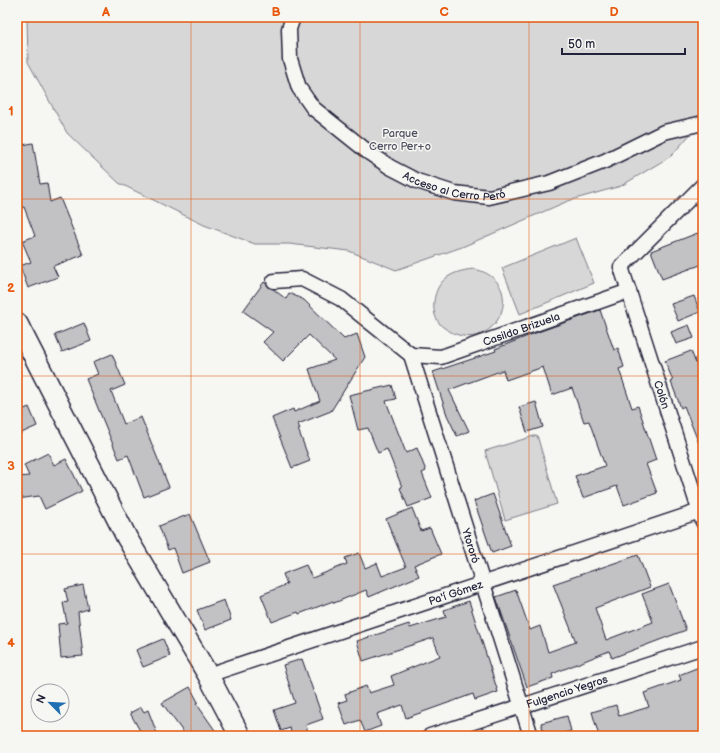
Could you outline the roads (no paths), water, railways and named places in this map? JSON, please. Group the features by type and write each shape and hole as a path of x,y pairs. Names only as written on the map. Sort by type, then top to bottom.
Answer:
{"main road":[{"path":"17,323 127,538 208,675 240,736"}],"street":[{"name":"Acceso al Cerro Peró","path":"293,17 289,29 290,59 299,88 313,108 368,152 390,167 417,181 454,193 489,197 549,183 606,161 664,132 703,123"},
{"name":"Colón","path":"702,514 621,267 703,185"},
{"path":"274,281 302,280 341,299 412,355"},
{"name":"Casildo Brizuela","path":"412,355 441,357 629,291"},
{"name":"Ytororó","path":"412,355 531,736"},
{"name":"Pa'í Gómez","path":"208,675 483,583 702,514"},
{"name":"Fulgencio Yegros","path":"430,736 703,647"}],"park label":[{"name":"Parque Cerro Per+o","path":"400,139"}]}
